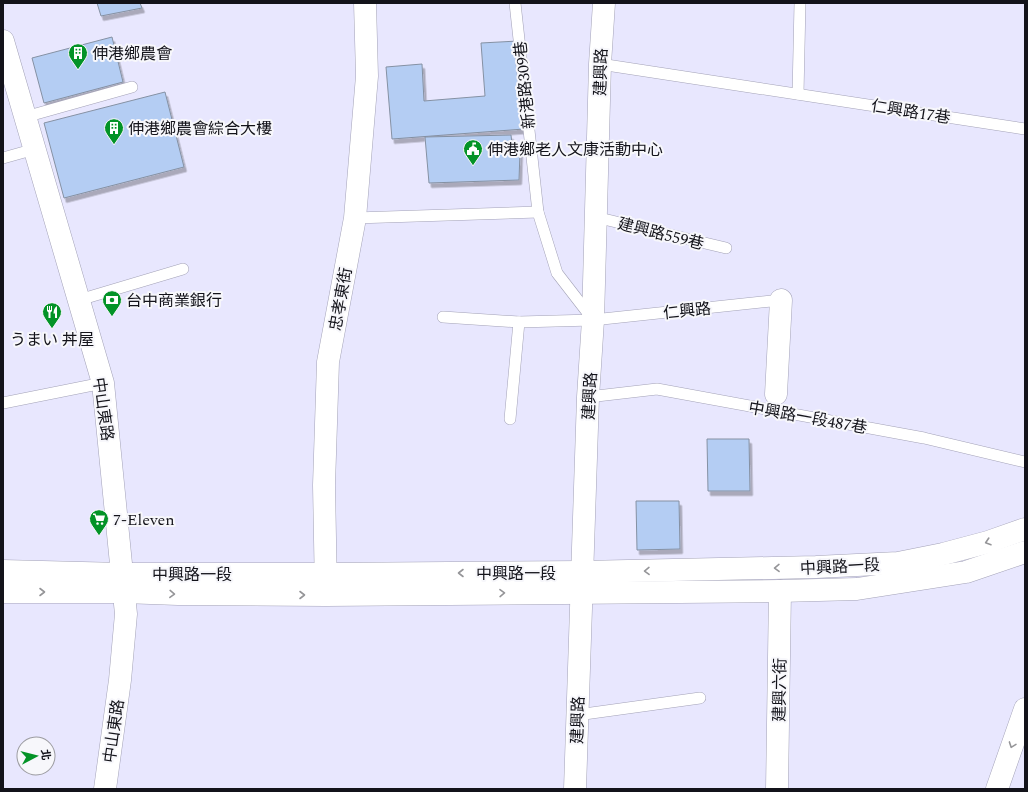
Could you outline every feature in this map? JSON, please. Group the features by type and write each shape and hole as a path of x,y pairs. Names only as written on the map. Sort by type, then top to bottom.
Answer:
{"street":[{"name":"忠孝東街","path":"325,585 324,485 328,362 354,218 367,76 365,3"},
{"name":"建興路","path":"575,789 588,398 593,320 600,64 604,3"},
{"name":"中山東路","path":"3,41 103,383 126,614 120,680 105,789"},
{"path":"776,394 781,300"},
{"name":"中興路一段","path":"3,571 122,583 178,594 325,585 582,582 898,563 943,554 988,542 1025,529"},
{"name":"中興路一段","path":"582,582 780,591 857,588 966,572 1025,552"},
{"name":"中興路一段","path":"3,592 122,583"},
{"name":"建興六街","path":"777,789 780,591"},
{"path":"997,789 1025,709"}],"lane":[{"name":"新港路309巷","path":"515,3 538,212 557,273 593,320"},
{"path":"798,94 800,3"},
{"name":"仁興路17巷","path":"600,64 1025,129"},
{"path":"25,117 132,87"},
{"path":"3,158 34,149"},
{"path":"354,218 538,212"},
{"name":"建興路559巷","path":"595,217 726,248"},
{"path":"79,300 183,269"},
{"name":"仁興路","path":"443,317 518,322 593,320 781,300"},
{"path":"510,419 518,322"},
{"path":"3,403 103,383"},
{"name":"中興路一段487巷","path":"588,398 657,389 924,438 1025,462"},
{"path":"577,715 700,698"}],"building":[{"path":"97,3 140,3 142,8 101,16"},
{"name":"伸港鄉農會","path":"112,37 123,82 44,103 32,58"},
{"path":"518,41 524,129 392,139 386,67 422,64 424,101 485,96 481,43"},
{"name":"伸港鄉農會綜合大樓","path":"165,92 184,167 64,198 44,123"},
{"name":"伸港鄉老人文康活動中心","path":"511,135 513,152 520,152 519,180 429,183 425,137"},
{"path":"707,439 749,439 750,491 708,491"},
{"path":"636,501 679,501 680,549 637,550"}],"place":[{"name":"伸港鄉農會","path":"78,70"},
{"name":"伸港鄉農會綜合大樓","path":"114,145"},
{"name":"伸港鄉老人文康活動中心","path":"473,166"},
{"name":"台中商業銀行","path":"112,317"},
{"name":"うまい 丼屋","path":"52,329"},
{"name":"7-Eleven","path":"99,536"}]}
